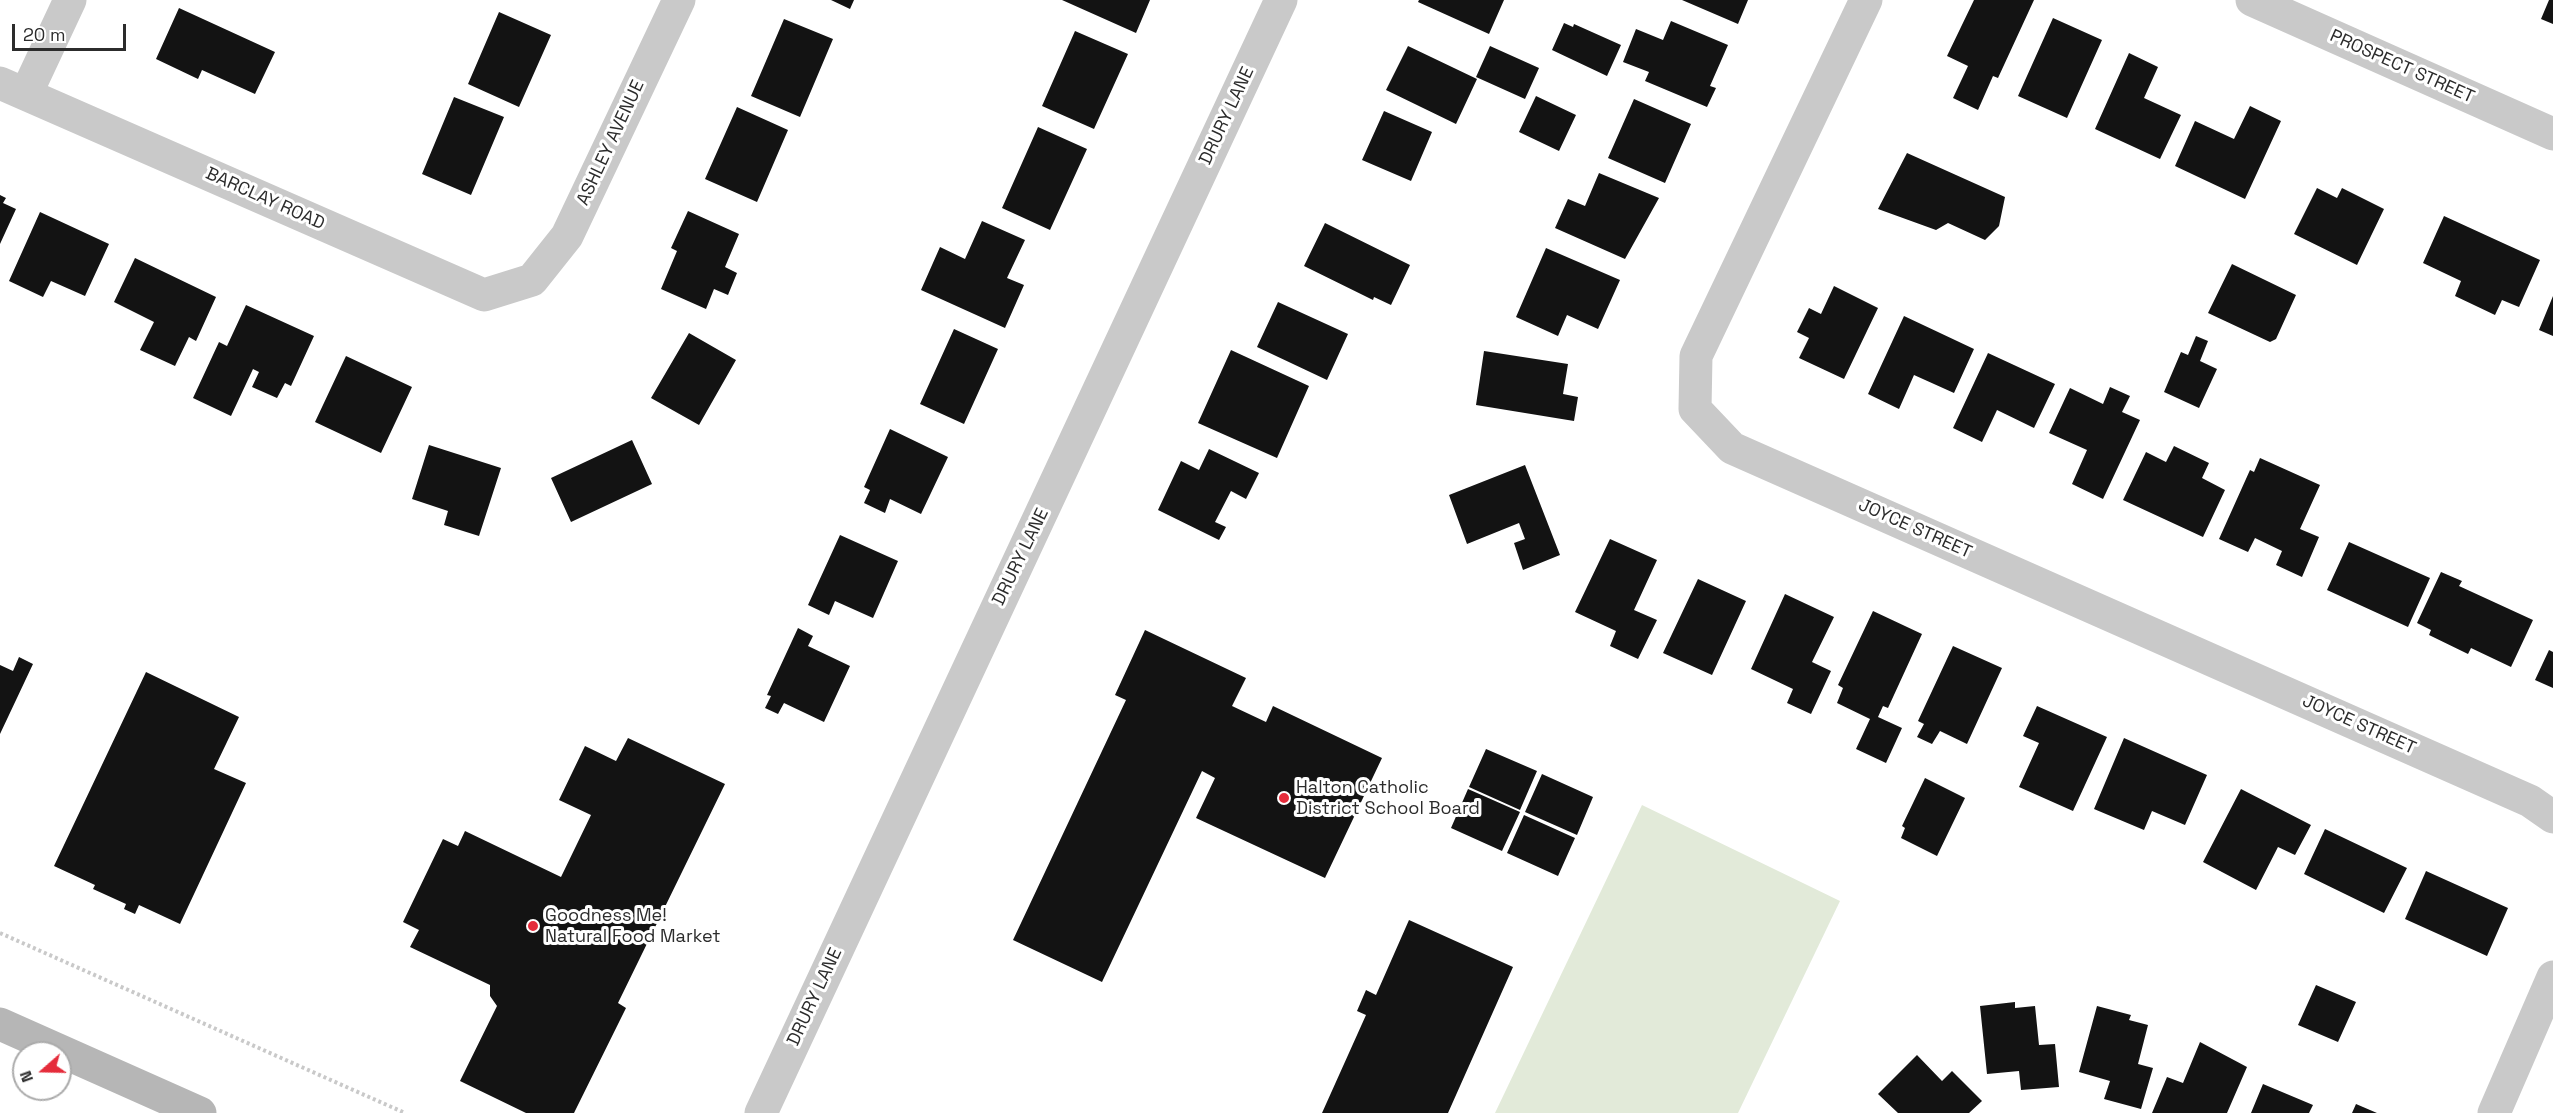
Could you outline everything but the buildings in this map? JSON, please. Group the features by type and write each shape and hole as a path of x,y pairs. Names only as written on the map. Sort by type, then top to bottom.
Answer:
{"main road":[{"path":"0,1024 200,1113"}],"street":[{"path":"13,89 70,0"},
{"name":"ASHLEY AVENUE","path":"532,280 567,236 679,0"},
{"name":"DRURY LANE","path":"761,1113 1281,0"},
{"name":"JOYCE STREET","path":"1866,0 1696,356 1695,409 1732,448 2530,801 2553,817"},
{"name":"PROSPECT STREET","path":"2252,0 2553,134"},
{"name":"BARCLAY ROAD","path":"13,89 483,295 532,280"},
{"path":"2494,1113 2553,977"}],"path":[{"path":"0,933 405,1113"}],"green space":[{"path":"1642,805 1840,901 1738,1113 1495,1113"}],"place":[{"name":"Halton Catholic District School Board","path":"1284,798"},
{"name":"Goodness Me! Natural Food Market","path":"533,926"}]}
